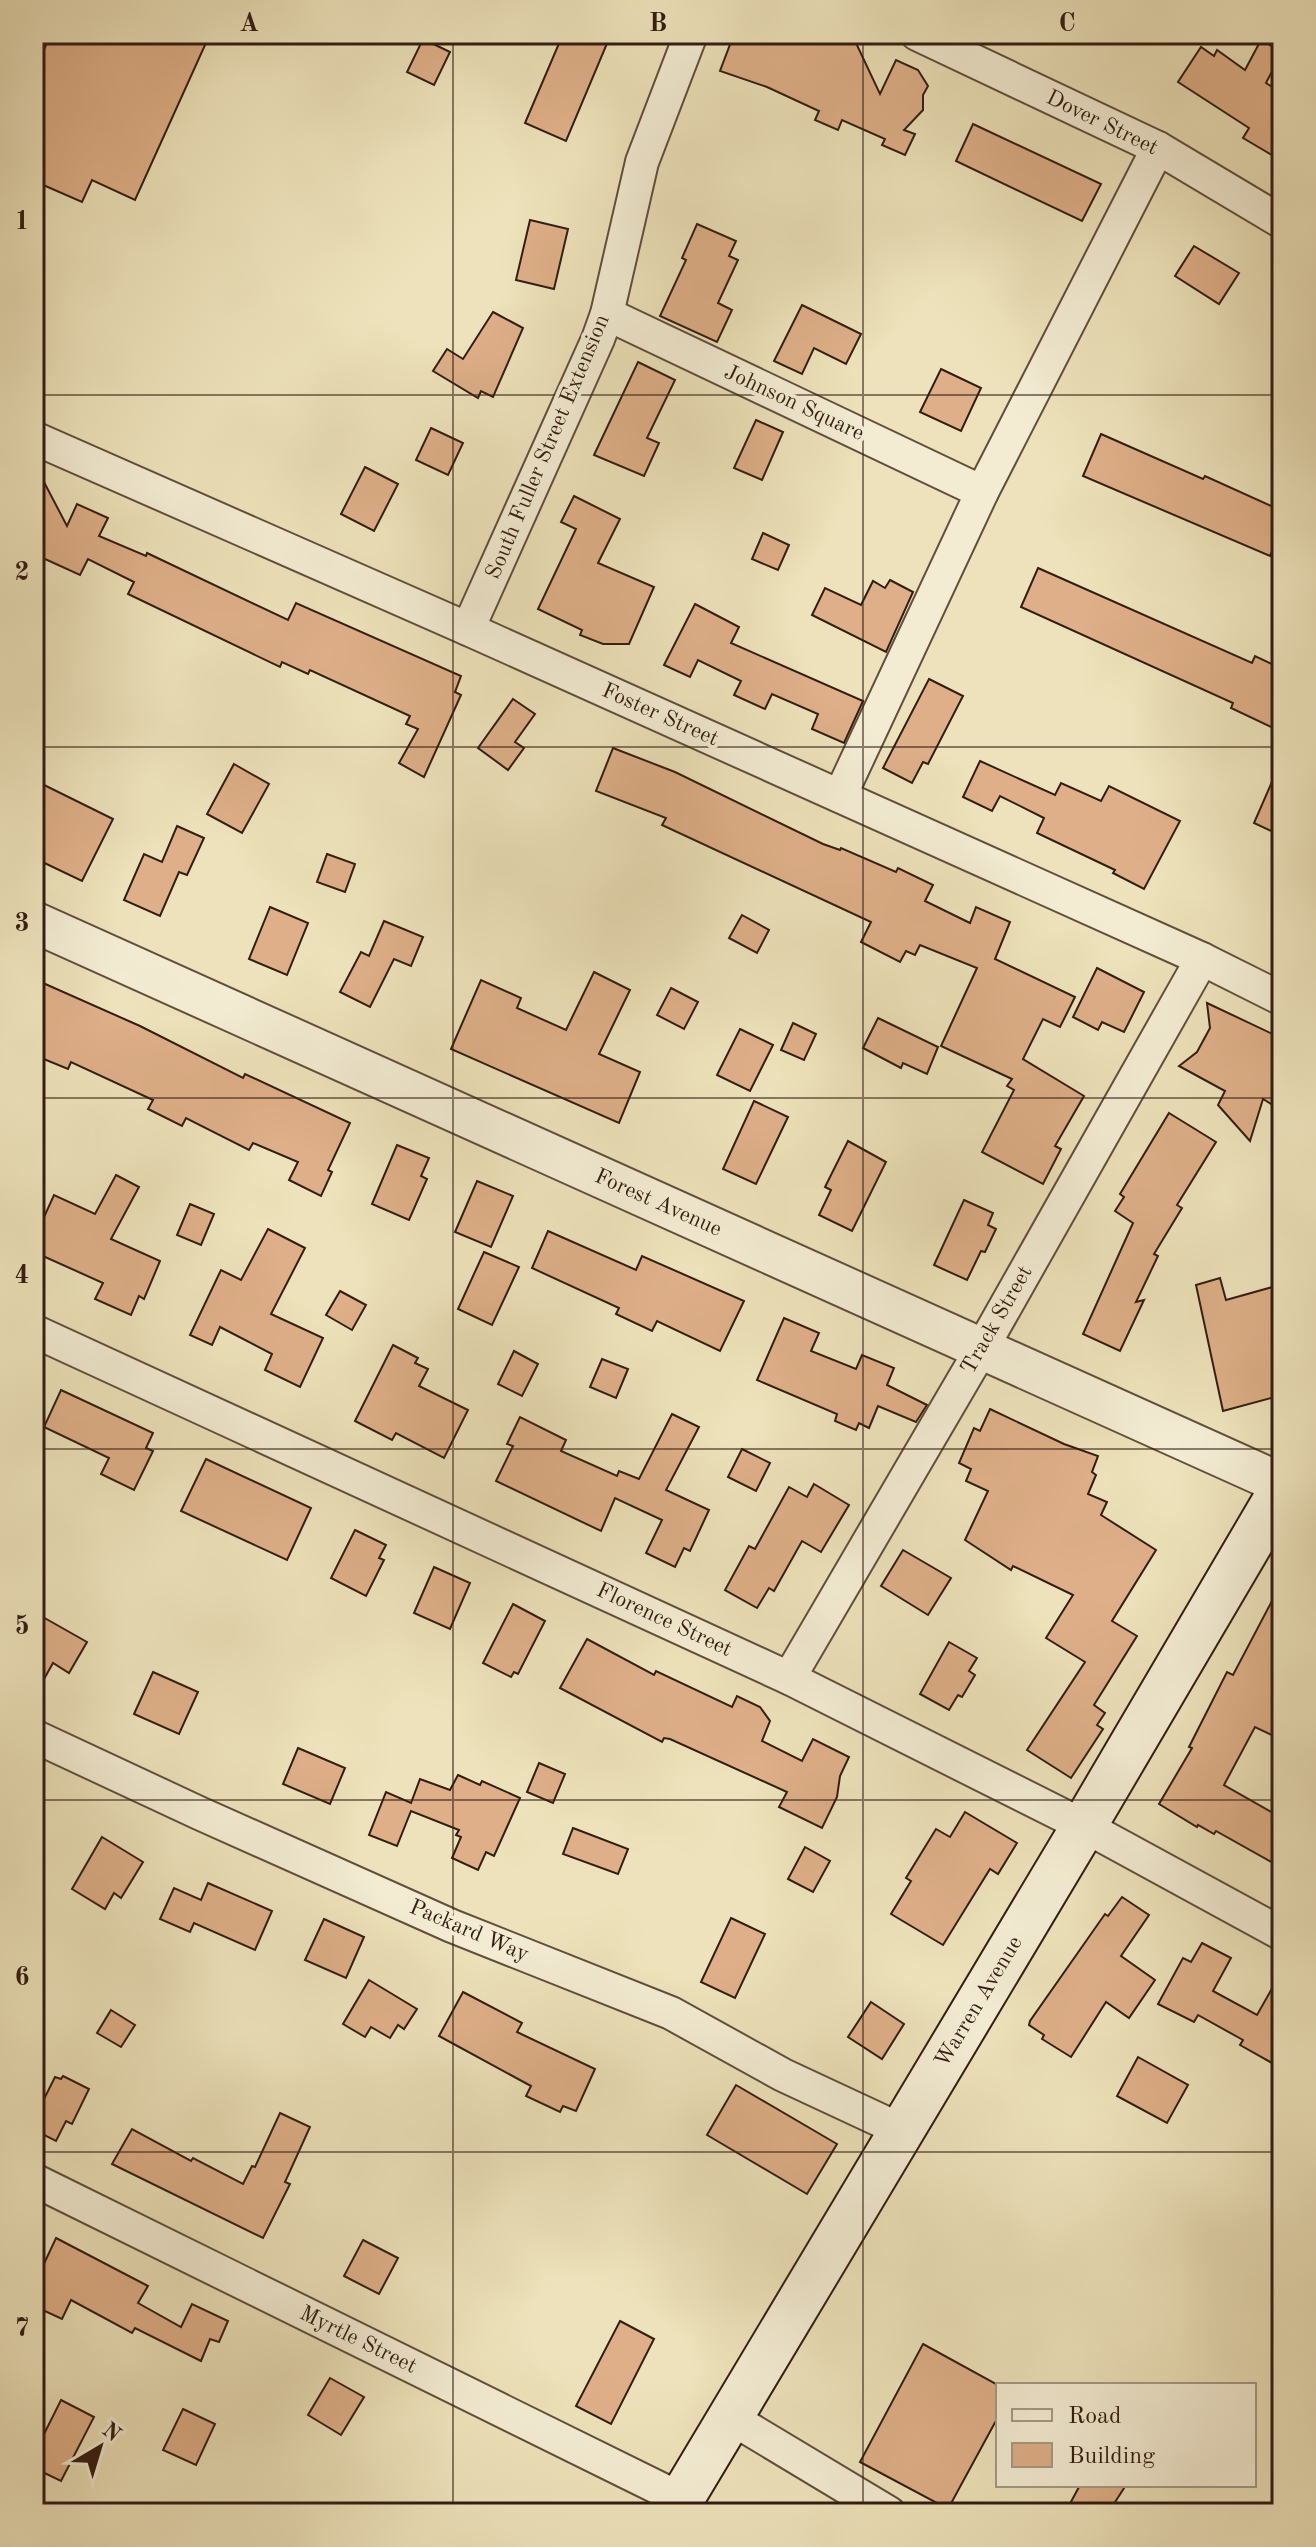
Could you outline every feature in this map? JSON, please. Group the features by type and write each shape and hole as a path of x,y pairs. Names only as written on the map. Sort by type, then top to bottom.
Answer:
{"main road":[{"name":"Warren Avenue","path":"677,2506 1084,1826 1282,1486"}],"street":[{"name":"South Fuller Street Extension","path":"468,629 607,314 642,162 691,34"},
{"name":"Dover Street","path":"917,34 1158,148 1282,222"},
{"path":"840,796 982,492 1158,148"},
{"name":"Johnson Square","path":"607,314 982,492"},
{"name":"Foster Street","path":"34,438 840,796 1202,959 1282,999"},
{"name":"Forest Avenue","path":"34,922 1282,1486"},
{"name":"Track Street","path":"789,1678 982,1348 1202,959"},
{"name":"Florence Street","path":"34,1331 789,1678 1084,1826 1282,1934"},
{"name":"Packard Way","path":"34,1736 452,1926 671,2013 783,2075 901,2130"},
{"name":"Myrtle Street","path":"34,2180 677,2506"},
{"path":"731,2418 889,2513"}],"building":[{"path":"51,34 210,34 135,200 92,180 82,202 34,181 34,72"},
{"path":"563,34 611,34 566,141 525,123"},
{"path":"734,34 837,34 856,43 880,94 896,60 918,70 928,86 923,95 923,110 904,130 915,134 905,155 882,145 885,139 842,120 838,130 815,120 819,111 767,87 720,71"},
{"path":"423,39 450,52 434,85 407,72"},
{"path":"1261,40 1282,52 1266,83 1282,93 1282,161 1243,138 1249,128 1178,82 1201,47 1214,56 1217,50 1245,70"},
{"path":"973,124 1101,184 1082,221 956,161"},
{"path":"530,220 568,229 554,289 516,280"},
{"path":"697,224 736,241 729,256 738,260 718,303 732,310 717,342 660,316 686,260 682,258"},
{"path":"1194,246 1239,273 1219,304 1175,276"},
{"path":"802,305 861,334 846,364 814,348 802,374 774,361"},
{"path":"493,312 523,328 493,397 481,391 478,398 433,371 447,349 463,359"},
{"path":"638,362 675,380 647,438 659,443 644,476 594,455"},
{"path":"941,369 981,388 961,431 920,412"},
{"path":"756,420 783,432 762,480 734,468"},
{"path":"431,428 463,443 448,475 416,460"},
{"path":"1101,434 1282,511 1282,529 1270,556 1083,476"},
{"path":"34,463 67,526 77,504 108,518 99,536 146,556 147,553 288,620 296,603 461,676 455,692 461,695 424,777 399,763 418,729 406,724 410,716 310,670 308,674 282,662 280,667 128,594 134,582 88,559 80,575 34,554"},
{"path":"365,467 398,484 374,531 341,514"},
{"path":"574,496 620,519 598,563 654,587 629,644 603,644 580,635 582,630 538,609 576,529 561,522"},
{"path":"763,533 789,545 778,570 752,559"},
{"path":"1038,568 1252,663 1255,656 1282,669 1282,732 1231,708 1233,703 1021,607"},
{"path":"890,580 913,592 886,652 812,615 825,588 861,605 873,581 885,588"},
{"path":"695,604 739,627 731,643 863,701 844,743 812,729 818,714 772,694 765,709 734,695 741,681 698,660 690,677 664,665"},
{"path":"929,679 963,696 928,764 923,762 912,783 883,768"},
{"path":"513,699 535,714 515,742 524,748 508,770 478,748"},
{"path":"613,748 675,772 823,844 841,848 896,872 898,868 933,885 925,901 970,923 976,907 1010,922 995,959 1075,997 1060,1027 1043,1019 1023,1059 1084,1096 1055,1146 1061,1149 1043,1184 982,1152 1014,1090 1007,1086 1012,1079 941,1046 977,968 920,945 915,955 906,951 900,962 861,942 871,922 662,825 666,818 596,791"},
{"path":"1282,759 1282,836 1254,823"},
{"path":"980,761 1055,795 1061,783 1101,801 1109,786 1180,821 1144,889 1113,873 1115,870 1037,833 1044,818 1000,796 992,811 963,797"},
{"path":"234,764 269,784 242,833 207,814"},
{"path":"34,780 113,819 82,881 34,858"},
{"path":"177,826 204,838 187,875 179,872 160,916 124,900 144,854 162,862"},
{"path":"327,854 355,864 345,892 317,882"},
{"path":"270,907 308,923 287,975 249,959"},
{"path":"742,915 769,930 757,953 729,938"},
{"path":"384,921 423,937 411,966 394,959 370,1007 340,992 361,952 369,956"},
{"path":"1097,968 1144,992 1124,1032 1102,1022 1098,1030 1073,1017"},
{"path":"594,972 630,990 599,1054 640,1072 619,1123 451,1049 481,980 521,998 517,1008 566,1030"},
{"path":"34,979 140,1026 243,1078 245,1074 350,1123 328,1170 332,1172 321,1196 289,1180 298,1162 253,1143 249,1150 186,1118 182,1126 148,1109 153,1100 71,1062 68,1069 34,1055"},
{"path":"671,988 698,1002 684,1029 657,1015"},
{"path":"1207,1003 1281,1038 1274,1052 1282,1057 1282,1111 1263,1099 1250,1141 1218,1105 1225,1091 1179,1066 1197,1052 1210,1028"},
{"path":"878,1018 938,1047 927,1074 903,1063 901,1068 863,1048"},
{"path":"793,1023 816,1034 804,1060 781,1050"},
{"path":"740,1029 773,1045 750,1091 717,1075"},
{"path":"754,1101 788,1117 756,1184 723,1169"},
{"path":"1169,1113 1216,1142 1177,1205 1182,1208 1154,1254 1158,1256 1136,1302 1144,1300 1120,1351 1083,1334 1133,1223 1115,1211 1124,1197 1120,1194"},
{"path":"848,1141 886,1162 852,1231 819,1215 831,1190 825,1187"},
{"path":"397,1145 429,1158 421,1176 427,1179 409,1220 372,1204"},
{"path":"116,1175 139,1187 111,1239 160,1261 144,1299 139,1296 131,1315 95,1299 103,1283 34,1252 34,1239 54,1195 95,1214"},
{"path":"477,1181 513,1196 491,1247 455,1232"},
{"path":"964,1200 993,1213 988,1225 996,1229 967,1280 934,1265"},
{"path":"190,1204 214,1214 201,1245 177,1235"},
{"path":"268,1229 305,1248 271,1314 323,1338 300,1387 265,1370 272,1354 220,1327 212,1345 190,1335 221,1270 241,1280"},
{"path":"548,1231 636,1270 642,1256 744,1301 720,1351 657,1321 652,1331 616,1314 619,1308 532,1268"},
{"path":"484,1252 519,1267 492,1325 458,1309"},
{"path":"1220,1278 1226,1300 1276,1286 1282,1316 1282,1395 1223,1411 1196,1285"},
{"path":"340,1291 366,1305 352,1330 326,1315"},
{"path":"784,1318 819,1333 811,1351 856,1369 862,1355 894,1368 887,1385 927,1405 916,1422 878,1406 869,1428 859,1423 856,1430 835,1421 837,1414 757,1380"},
{"path":"393,1345 418,1358 415,1363 428,1369 419,1386 468,1410 444,1458 396,1433 392,1440 355,1421"},
{"path":"514,1351 538,1364 522,1396 498,1384"},
{"path":"602,1359 628,1369 616,1398 590,1387"},
{"path":"61,1390 153,1433 146,1448 153,1451 134,1490 101,1474 109,1458 44,1427"},
{"path":"990,1409 1064,1444 1098,1456 1092,1472 1096,1475 1088,1494 1107,1502 1101,1515 1156,1550 1112,1621 1137,1636 1094,1705 1105,1713 1097,1725 1103,1729 1071,1778 1027,1750 1085,1662 1046,1638 1073,1595 1013,1566 1011,1570 965,1540 988,1491 966,1481 971,1469 959,1463 974,1428 980,1431"},
{"path":"672,1414 699,1427 666,1490 709,1510 690,1551 684,1548 675,1567 646,1553 662,1520 615,1498 601,1531 496,1481 513,1446 507,1444 520,1417 566,1440 561,1451 617,1476 619,1471 639,1479"},
{"path":"742,1449 770,1463 756,1491 728,1477"},
{"path":"206,1459 311,1508 287,1560 181,1511"},
{"path":"814,1484 849,1505 821,1552 802,1541 774,1591 769,1588 757,1608 725,1590 749,1546 755,1549 789,1487 807,1497"},
{"path":"355,1530 386,1545 379,1558 384,1560 366,1596 331,1578"},
{"path":"903,1550 951,1578 928,1615 881,1586"},
{"path":"434,1567 470,1583 450,1629 414,1613"},
{"path":"1282,1582 1282,1740 1255,1727 1224,1785 1282,1818 1282,1868 1216,1831 1214,1834 1197,1827 1159,1804 1192,1748 1189,1747 1227,1672 1233,1675"},
{"path":"513,1604 545,1621 518,1674 514,1672 511,1677 483,1663"},
{"path":"34,1612 87,1642 69,1673 53,1663 34,1697"},
{"path":"587,1639 654,1675 656,1671 732,1707 737,1696 760,1707 770,1721 762,1741 802,1761 813,1739 849,1757 840,1776 837,1797 822,1828 779,1807 787,1792 670,1739 664,1738 662,1742 560,1688"},
{"path":"949,1642 977,1658 969,1671 975,1675 962,1697 958,1695 949,1710 920,1694"},
{"path":"153,1672 198,1692 179,1734 134,1714"},
{"path":"298,1748 345,1768 330,1804 283,1784"},
{"path":"539,1763 565,1774 553,1803 527,1792"},
{"path":"458,1775 480,1785 482,1781 520,1798 494,1856 486,1852 478,1870 452,1858 461,1837 456,1835 459,1830 411,1811 397,1846 369,1835 386,1792 411,1803 420,1779 450,1790"},
{"path":"965,1812 1017,1843 998,1874 990,1869 943,1945 891,1914 911,1881 906,1878 936,1829 950,1837"},
{"path":"573,1828 628,1849 618,1874 563,1854"},
{"path":"102,1837 143,1862 121,1898 114,1893 105,1909 72,1889"},
{"path":"805,1847 830,1861 813,1892 788,1879"},
{"path":"208,1883 272,1911 255,1950 194,1923 190,1932 160,1919 174,1888 201,1900"},
{"path":"1122,1897 1149,1915 1121,1956 1155,1980 1129,2018 1106,2002 1071,2057 1042,2039 1044,2035 1029,2025 1030,2021 1105,1914 1108,1916"},
{"path":"731,1918 765,1934 735,1998 701,1982"},
{"path":"324,1919 364,1937 346,1978 305,1960"},
{"path":"1202,1943 1231,1958 1213,1991 1257,2015 1282,1971 1282,2044 1272,2063 1240,2045 1243,2040 1198,2015 1194,2022 1158,2004 1183,1958 1191,1962"},
{"path":"369,1980 417,2009 404,2029 398,2025 390,2038 371,2027 365,2037 343,2024"},
{"path":"463,1992 522,2023 517,2032 595,2069 576,2111 563,2106 560,2112 526,2096 531,2086 439,2036"},
{"path":"871,2002 904,2024 882,2059 848,2037"},
{"path":"111,2010 135,2025 121,2047 97,2033"},
{"path":"1138,2057 1188,2085 1167,2123 1117,2096"},
{"path":"63,2076 89,2089 72,2124 66,2121 56,2141 34,2130 34,2119 55,2077 61,2079"},
{"path":"736,2085 837,2144 807,2194 707,2135"},
{"path":"280,2113 310,2127 285,2182 290,2184 263,2238 112,2164 132,2129 191,2161 193,2158 243,2184 252,2166 255,2167"},
{"path":"56,2238 148,2286 138,2303 181,2327 192,2304 228,2321 219,2342 210,2339 201,2361 135,2328 132,2333 71,2300 62,2319 34,2306 34,2285"},
{"path":"363,2240 398,2258 379,2294 344,2276"},
{"path":"620,2321 654,2339 611,2424 576,2406"},
{"path":"923,2344 996,2384 996,2421 948,2509 860,2462"},
{"path":"330,2378 364,2397 341,2435 308,2415"},
{"path":"61,2400 94,2417 61,2481 34,2468 34,2454"},
{"path":"183,2409 215,2424 196,2465 163,2450"},
{"path":"1079,2487 1125,2487 1108,2513 1065,2513"}]}
